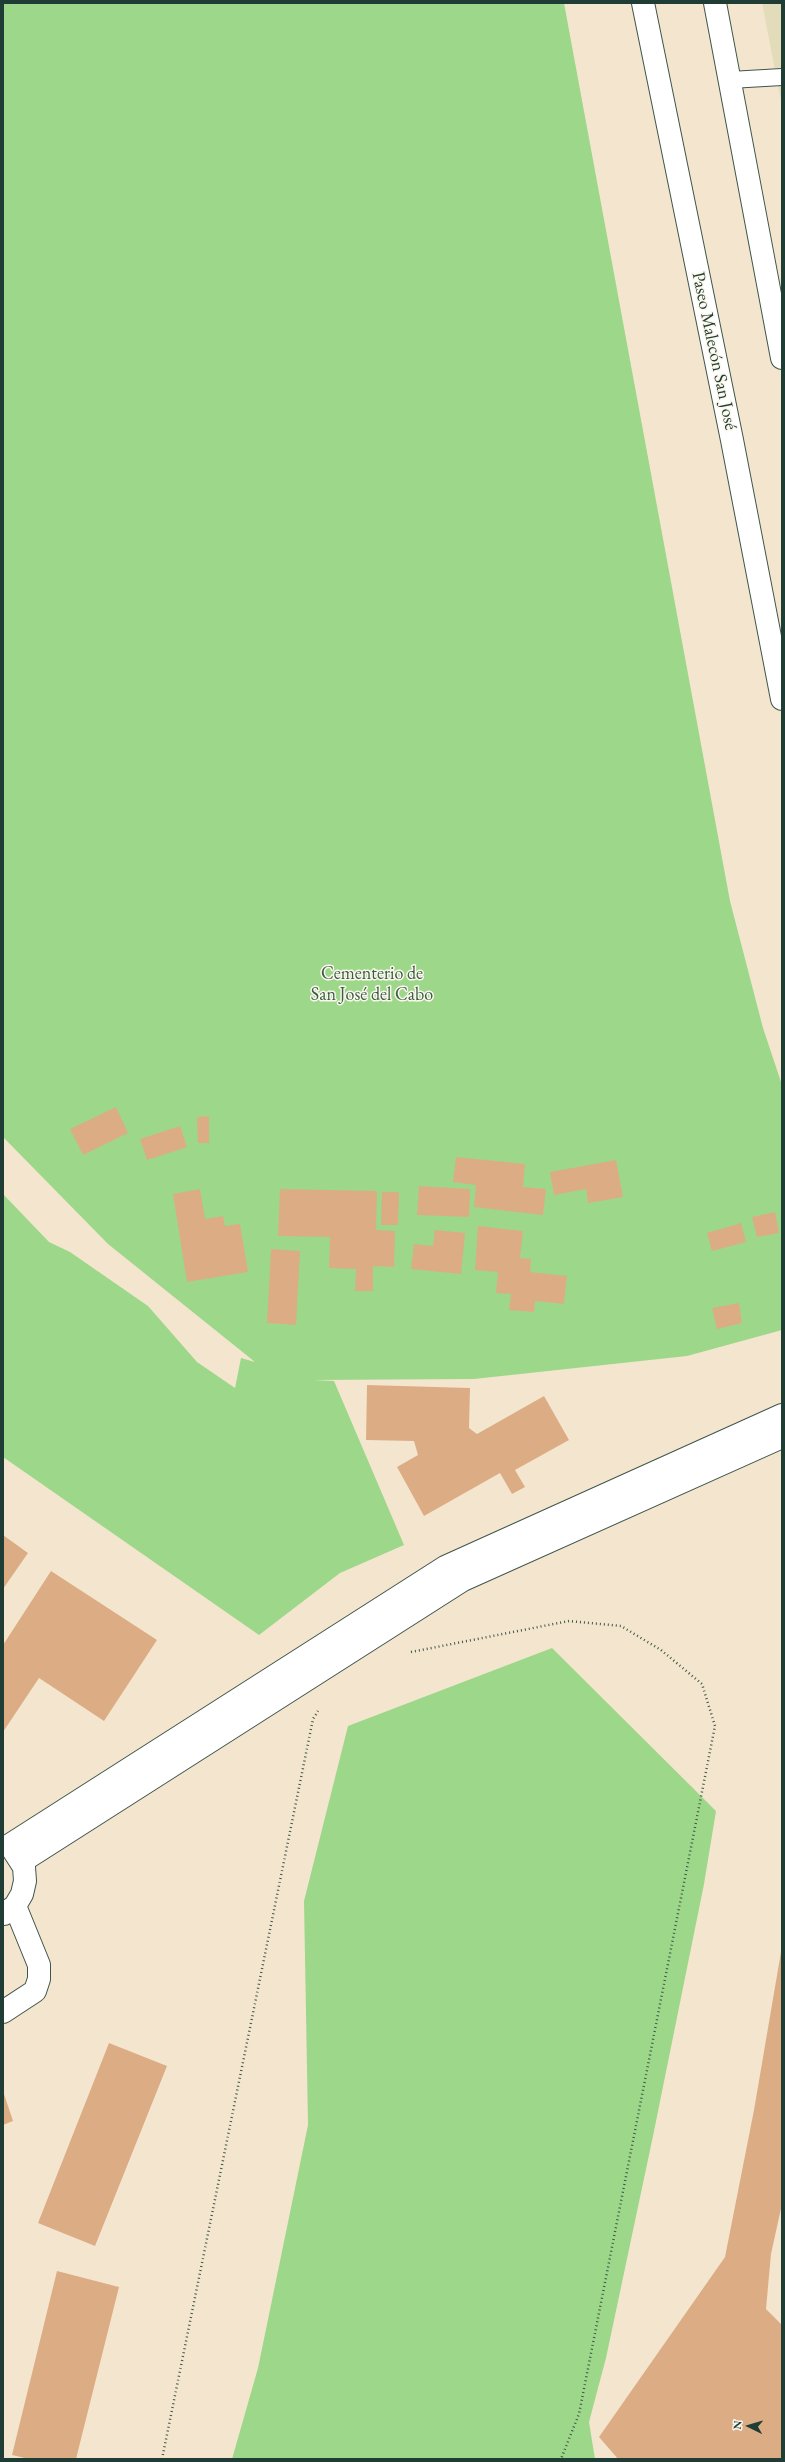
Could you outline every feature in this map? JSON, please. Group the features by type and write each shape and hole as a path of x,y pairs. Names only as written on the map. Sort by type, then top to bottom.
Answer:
{"street":[{"name":"Paseo Malecón San José","path":"643,3 732,440 782,699"},
{"path":"715,3 782,358"},
{"path":"11,1850 445,1567 782,1415"},
{"path":"11,1850 463,1580 780,1443"},
{"path":"3,2012 35,1991 39,1979 39,1965 9,1910 22,1894 25,1881 11,1850"}],"lane":[{"path":"730,80 782,77"}],"path":[{"path":"404,1653 569,1621 621,1626 661,1650 702,1684 715,1726 579,2414 561,2459"},
{"path":"162,2459 313,1719 321,1706"}],"shaded area":[{"path":"762,3 782,3 782,106"}],"green space":[{"name":"Cementerio de San José del Cabo","path":"3,3 564,3 730,901 763,1028 782,1085 782,1330 687,1356 474,1379 313,1380 334,1381 404,1545 340,1573 259,1635 3,1457 3,1194 49,1242 70,1252 148,1306 197,1362 235,1388 241,1358 255,1362 108,1244 3,1137"},
{"path":"552,1648 716,1811 704,1884 653,2136 606,2358 589,2422 595,2459 232,2459 258,2368 308,2125 304,1901 348,1726"}],"building":[{"path":"116,1107 128,1133 83,1155 70,1129"},
{"path":"209,1116 209,1143 198,1143 197,1117"},
{"path":"180,1126 187,1147 147,1160 140,1139"},
{"path":"456,1157 525,1164 523,1187 546,1189 543,1215 474,1207 476,1185 453,1182"},
{"path":"616,1160 623,1197 588,1203 586,1189 554,1195 550,1172"},
{"path":"419,1186 470,1189 469,1217 417,1215"},
{"path":"200,1189 205,1219 223,1216 225,1226 240,1224 248,1272 187,1282 173,1194"},
{"path":"280,1189 377,1191 376,1230 395,1231 394,1267 373,1266 373,1291 355,1291 356,1269 329,1268 330,1237 278,1236"},
{"path":"382,1192 399,1192 398,1225 381,1225"},
{"path":"775,1212 779,1233 757,1237 752,1217"},
{"path":"741,1223 746,1242 712,1251 707,1233"},
{"path":"478,1226 523,1231 520,1258 531,1259 530,1272 567,1276 564,1304 535,1301 534,1312 509,1310 511,1294 496,1293 498,1272 475,1270"},
{"path":"435,1230 465,1233 461,1274 411,1269 414,1244 433,1246"},
{"path":"271,1249 300,1251 296,1325 267,1323"},
{"path":"739,1303 742,1323 717,1329 712,1308"},
{"path":"367,1385 470,1388 469,1428 477,1434 544,1396 569,1440 515,1470 525,1487 512,1494 500,1473 424,1516 397,1467 418,1455 414,1441 366,1440"},
{"path":"3,1535 28,1553 3,1589"},
{"path":"51,1571 157,1640 104,1721 39,1678 3,1732 3,1645"},
{"path":"782,1946 782,2204 771,2254 766,2309 782,2325 782,2459 618,2459 599,2437 725,2257 754,2110"},
{"path":"109,2043 167,2066 95,2246 38,2223"},
{"path":"3,2091 13,2121 3,2125"},
{"path":"57,2271 119,2287 76,2459 29,2459 12,2455"}]}
